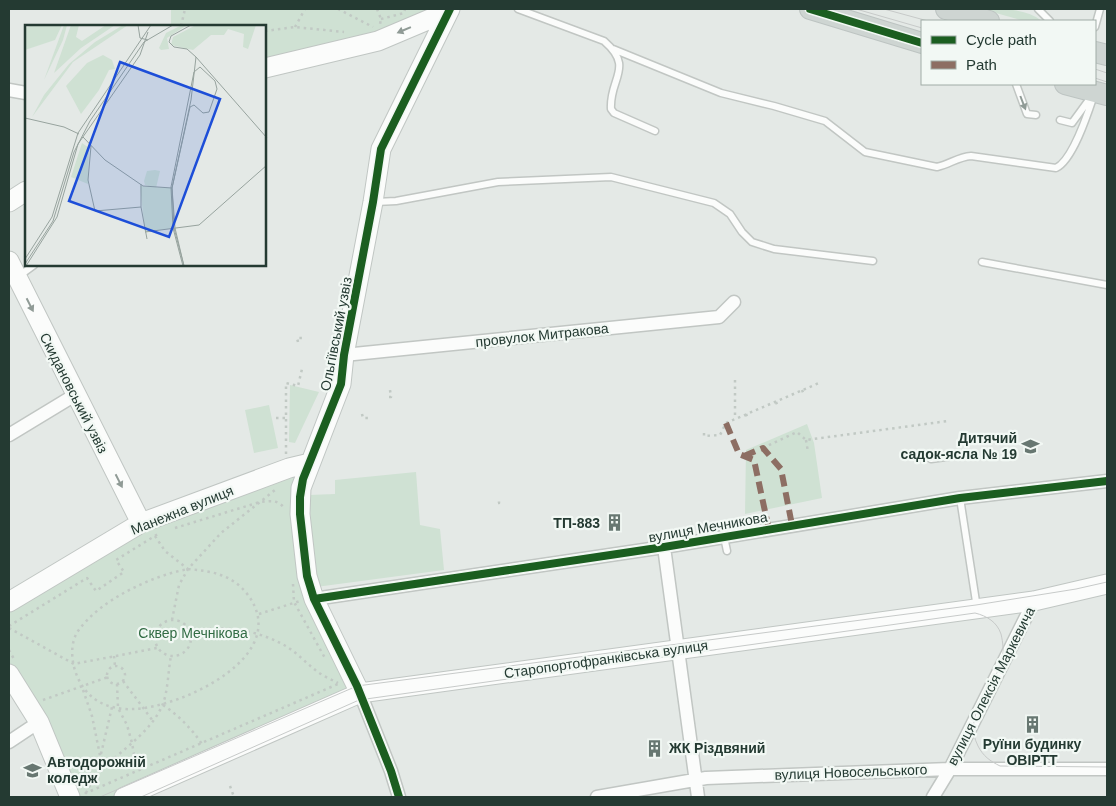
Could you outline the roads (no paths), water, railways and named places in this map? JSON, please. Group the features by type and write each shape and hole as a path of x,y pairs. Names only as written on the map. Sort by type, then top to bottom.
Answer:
{"main road":[{"path":"810,9 921,43"},
{"path":"946,9 985,20"},
{"path":"1070,85 1101,93"}],"street":[{"path":"266,68 378,41 450,10"},
{"name":"Ольгіївський узвіз","path":"360,693 314,599 307,576 300,514 301,488 341,384 344,355 381,149 450,10"},
{"path":"9,90 25,93"},
{"path":"9,202 25,192"},
{"name":"Скидановський узвіз","path":"11,272 141,523"},
{"name":"провулок Митракова","path":"344,355 719,317 734,302"},
{"path":"9,435 75,395"},
{"name":"Манежна вулиця","path":"9,602 141,523 289,468 310,463"},
{"name":"вулиця Мечникова","path":"314,599 664,548 960,498 1107,481"},
{"path":"664,548 694,779 698,797"},
{"name":"Старопортофранківська вулиця","path":"124,797 206,751 360,693 1034,601 1107,584"},
{"name":"вулиця Олексія Маркевича","path":"933,797 950,769 1034,601"},
{"path":"9,674 40,722 78,795"},
{"path":"360,693 392,774 399,797"},
{"path":"9,742 40,722"},
{"name":"вулиця Новосельського","path":"597,797 694,779 762,775 950,769 1107,769"}],"lane":[{"path":"518,9 604,41 613,49 721,93 825,121 865,152 937,167 949,164 960,156 971,156 1056,168 1064,162 1101,93"},
{"path":"1038,9 1049,20"},
{"path":"1096,23 1100,9"},
{"path":"613,49 619,60 620,73 613,91 611,109 614,113 655,131"},
{"path":"1016,85 1028,114 1036,115"},
{"path":"1060,120 1072,123 1101,93"},
{"path":"373,202 396,201 498,182 611,177 714,203 730,214 742,232 752,242 774,249 874,261"},
{"path":"982,262 1107,285"},
{"path":"11,272 31,266"},
{"path":"931,459 954,456"},
{"path":"960,498 977,608"},
{"path":"724,537 726,551"}],"tram line":[{"path":"856,9 921,28"},
{"path":"884,9 924,20"},
{"path":"1096,69 1107,73"},
{"path":"1096,78 1107,82"},
{"path":"100,797 357,686 976,605 1076,589 1107,582"},
{"path":"141,797 359,700 975,613 984,616 997,626 1001,634 1003,648 1002,661 998,671 976,713 974,735 982,753 1000,766 1107,767"}],"place":[{"name":"Дитячий садок-ясла № 19","path":"1031,446"},
{"name":"ТП-883","path":"614,523"},
{"name":"Руїни будинку ОВІРТТ","path":"1032,724"},
{"name":"ЖК Різдвяний","path":"655,748"},
{"name":"Автодорожній коледж","path":"33,770"}],"park label":[{"name":"Сквер Мечнікова","path":"193,633"}]}
